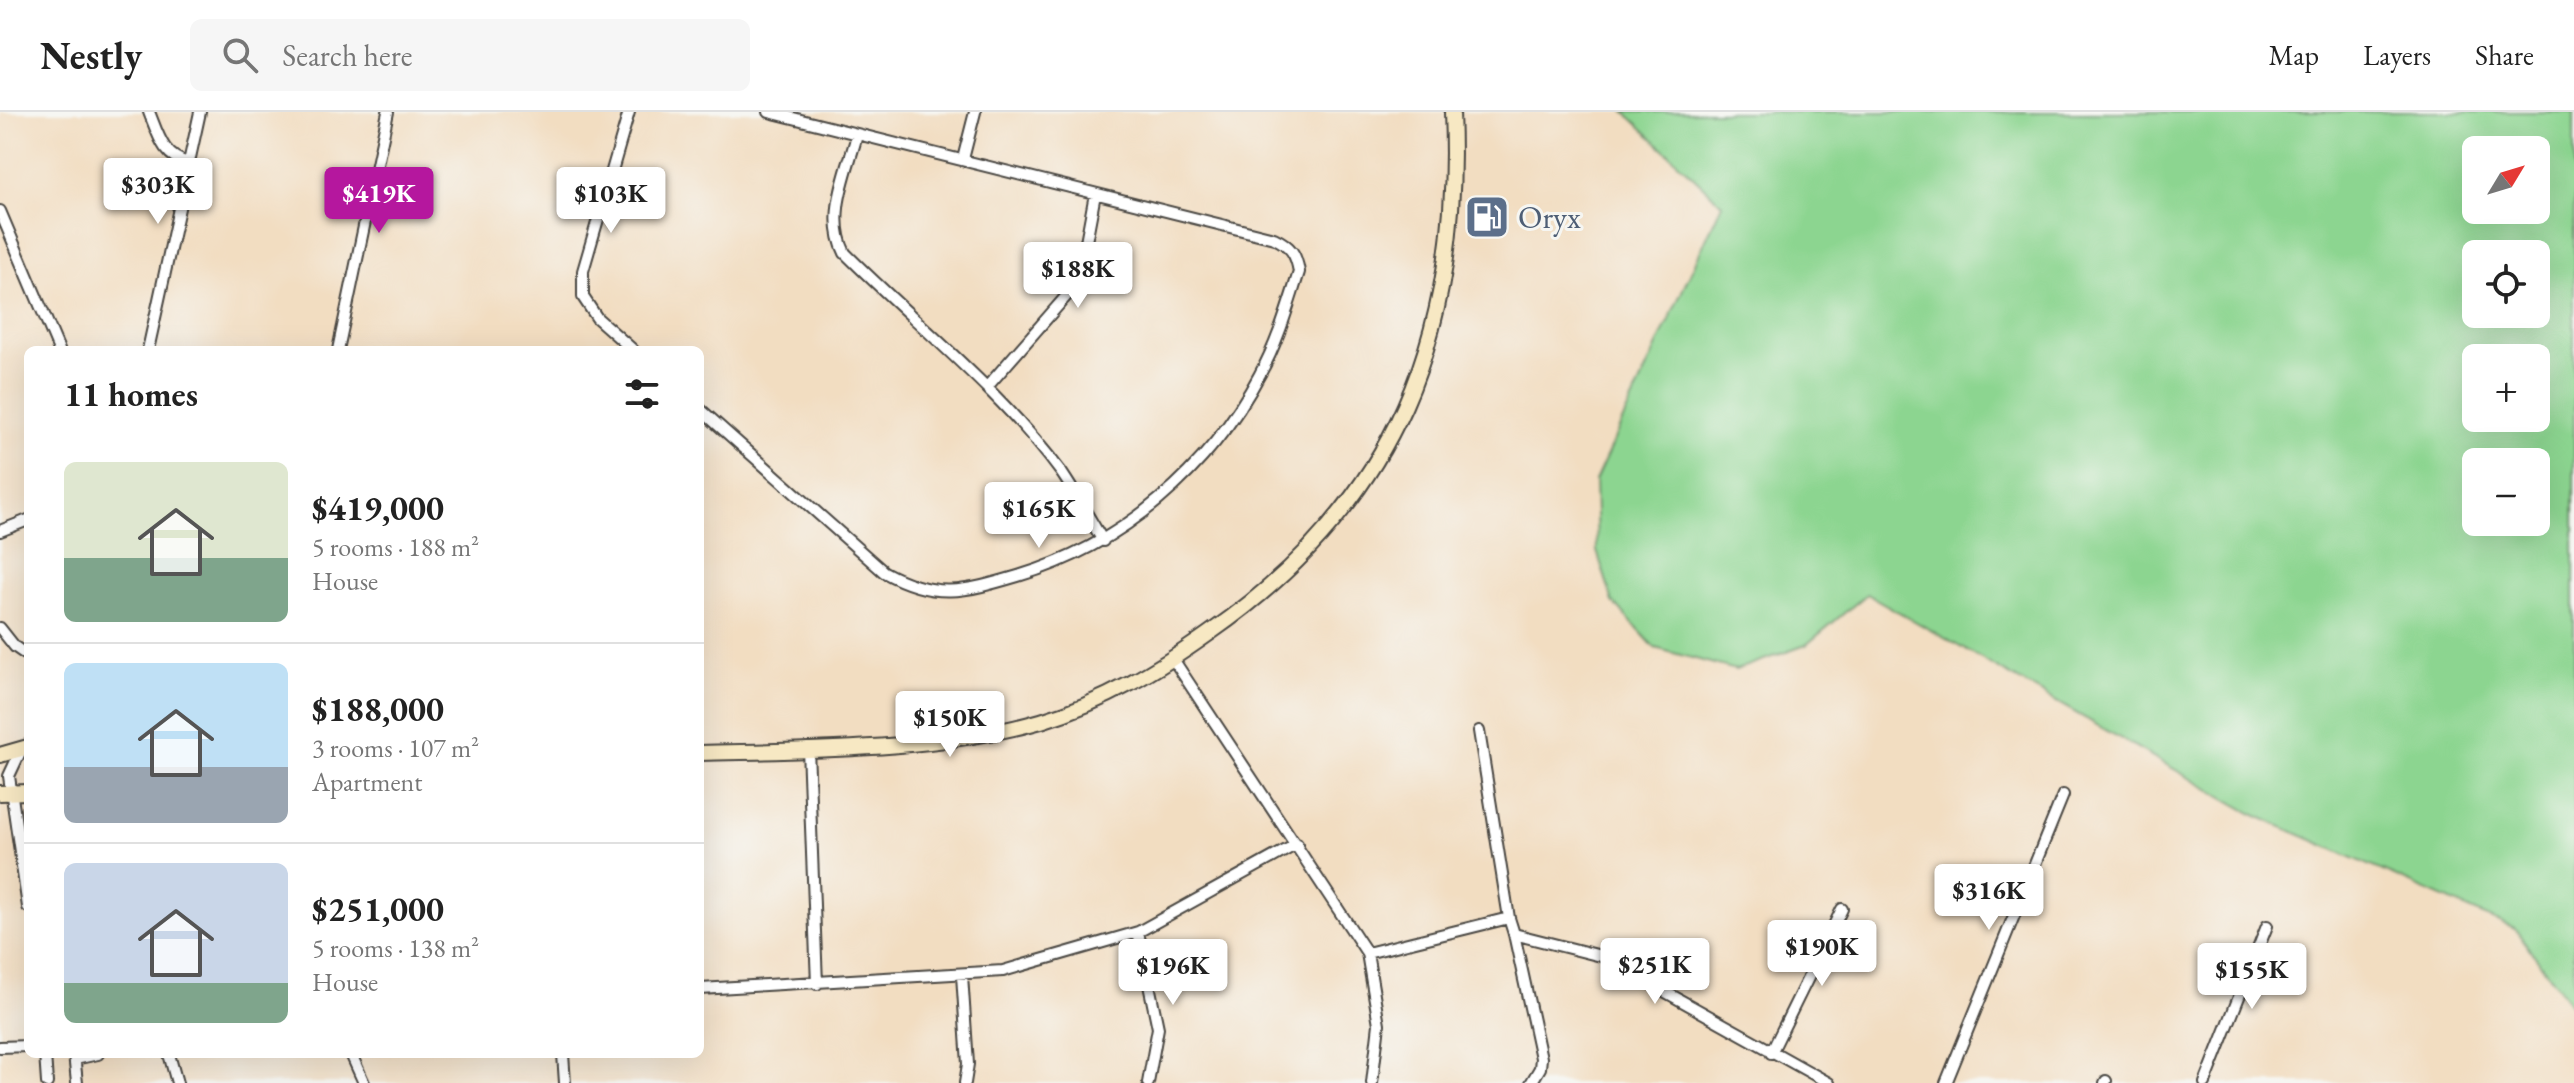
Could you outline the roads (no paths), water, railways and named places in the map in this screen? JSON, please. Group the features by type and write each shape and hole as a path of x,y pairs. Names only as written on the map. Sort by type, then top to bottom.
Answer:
{"main road":[{"path":"704,753 963,739 1040,721 1095,703 1173,659 1281,581 1338,519 1394,429 1425,359 1441,296 1452,229 1452,112"},
{"path":"0,755 24,748"}],"street":[{"path":"149,112 165,149 176,160 189,163"},
{"path":"149,346 200,112"},
{"path":"339,346 388,112"},
{"path":"628,346 597,318 583,297 583,271 629,112"},
{"path":"704,413 884,572 913,588 941,593 983,586 1034,572 1103,541 1174,490 1220,435 1261,374 1299,272 1297,257 1288,245 1274,238 769,112"},
{"path":"963,159 975,112"},
{"path":"857,135 836,212 836,235 845,253 987,387 1061,473 1103,541"},
{"path":"987,387 1069,293 1082,263 1095,194"},
{"path":"0,211 57,346"},
{"path":"0,531 24,522"},
{"path":"0,628 24,653"},
{"path":"1173,659 1367,953 1379,1024 1372,1083"},
{"path":"1479,731 1509,918 1541,1058 1540,1068 1531,1083"},
{"path":"808,748 817,984"},
{"path":"24,750 9,776 5,792 24,887"},
{"path":"1946,1083 2063,795"},
{"path":"704,989 1003,971 1138,932 1297,844"},
{"path":"1771,1053 1842,909"},
{"path":"1367,953 1509,918"},
{"path":"2205,1083 2267,926"},
{"path":"1138,932 1158,1028 1148,1083"},
{"path":"1514,934 1601,956 1829,1083"},
{"path":"962,975 968,1064 965,1083"},
{"path":"0,1047 24,1046"},
{"path":"45,1058 47,1083"},
{"path":"74,1058 77,1083"},
{"path":"170,1058 177,1083"},
{"path":"353,1058 364,1083"},
{"path":"563,1058 565,1083"}],"place":[{"name":"Oryx","path":"1487,217"}]}
